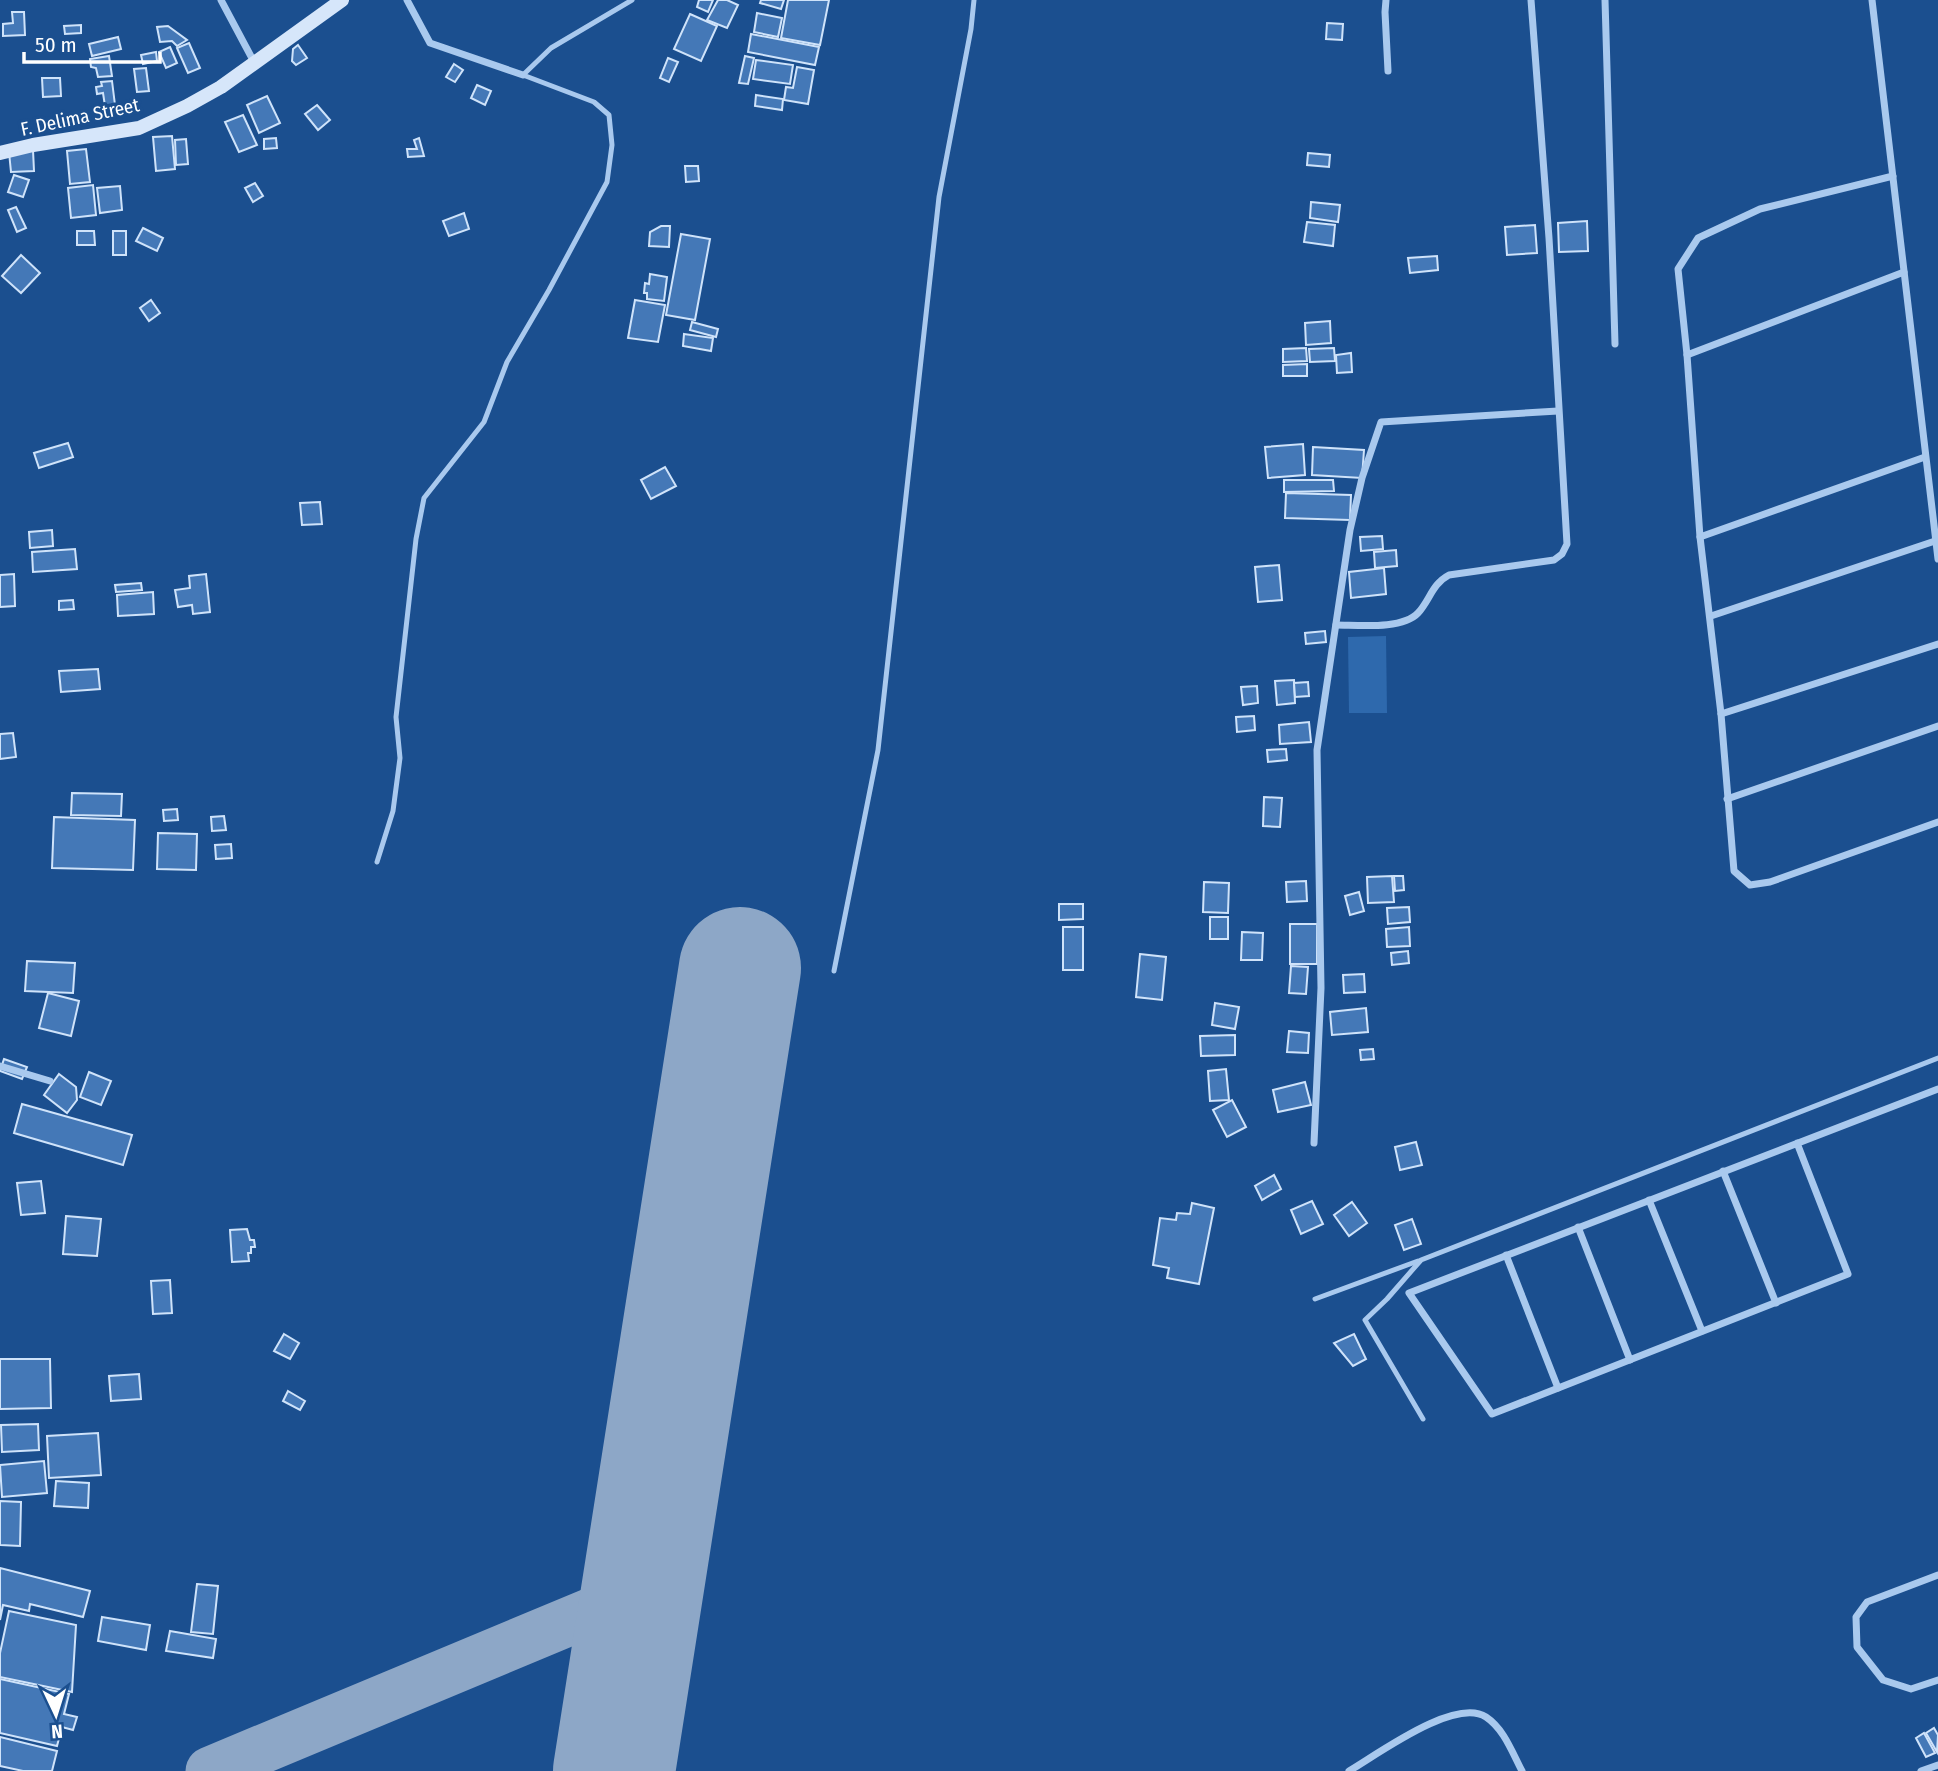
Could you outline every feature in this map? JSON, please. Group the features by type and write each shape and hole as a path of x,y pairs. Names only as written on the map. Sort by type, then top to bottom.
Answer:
{"street":[{"path":"221,0 254,62"},
{"name":"F. Delima Street","path":"0,153 139,128 221,87 342,0"},
{"path":"407,0 430,43 523,75"},
{"path":"1386,0 1388,71"},
{"path":"1336,625 1407,622 1417,614 1439,580 1449,575 1554,560 1562,554 1567,544 1549,238 1531,0"},
{"path":"1605,0 1615,344"},
{"path":"1872,0 1938,559"},
{"path":"1893,176 1760,209 1698,238 1678,269 1700,537 1721,714 1734,871 1750,885 1770,882 1938,822"},
{"path":"1687,355 1904,272"},
{"path":"1314,1143 1321,988 1317,750 1350,530 1362,478 1381,422 1558,411"},
{"path":"1700,537 1924,457"},
{"path":"1711,616 1935,541"},
{"path":"1721,714 1938,644"},
{"path":"1727,799 1938,726"},
{"path":"0,1066 50,1081"},
{"path":"1797,1143 1848,1274 1492,1414 1409,1293 1723,1171 1938,1089"},
{"path":"1723,1171 1776,1303"},
{"path":"1649,1200 1702,1332"},
{"path":"1578,1227 1630,1360"},
{"path":"1506,1255 1558,1388"},
{"path":"1938,1576 1867,1602 1856,1617 1857,1647 1883,1680 1911,1689 1938,1680"},
{"path":"1349,1771 1441,1717 1464,1712 1484,1715 1500,1729 1522,1771"},
{"path":"1921,1771 1938,1765"}],"lane":[{"path":"377,862 393,811 400,758 396,717 416,539 424,498 484,422 508,362 607,182 612,145 609,115 594,102 523,75 551,48 632,0"},
{"path":"834,971 878,750 939,197 971,29 974,0"},
{"path":"1314,1299 1421,1260 1938,1058"},
{"path":"1421,1260 1365,1320 1423,1419"}],"shaded area":[{"path":"1386,636 1387,713 1349,713 1348,637"}],"building":[{"path":"699,0 713,0 708,12 697,7"},
{"path":"718,0 727,0 738,5 727,28 707,20"},
{"path":"761,0 784,0 781,9 760,3"},
{"path":"788,0 829,0 820,45 781,38"},
{"path":"12,12 24,12 25,35 3,36 3,24 13,23"},
{"path":"757,13 782,18 778,37 754,32"},
{"path":"690,14 717,26 701,61 674,49"},
{"path":"1327,23 1343,24 1342,40 1326,39"},
{"path":"81,25 81,33 65,34 64,26"},
{"path":"168,26 187,40 177,46 172,41 160,42 157,27"},
{"path":"751,34 819,47 815,65 748,52"},
{"path":"118,37 121,49 92,56 89,44"},
{"path":"189,43 200,68 188,73 177,48"},
{"path":"298,45 307,58 296,65 292,61 293,49"},
{"path":"170,47 177,63 166,68 159,52"},
{"path":"156,52 157,61 143,64 141,55"},
{"path":"109,56 112,76 98,77 96,68 91,67 90,59"},
{"path":"745,56 754,58 748,84 739,83"},
{"path":"668,58 678,62 669,82 660,78"},
{"path":"756,60 793,65 790,84 753,79"},
{"path":"454,64 463,70 455,82 446,77"},
{"path":"797,67 814,70 808,104 784,100 786,87 793,88"},
{"path":"146,68 149,91 137,92 134,69"},
{"path":"42,78 60,78 61,96 43,97"},
{"path":"112,81 115,105 105,106 103,93 97,94 96,87 102,86 101,82"},
{"path":"477,85 491,91 485,105 471,98"},
{"path":"756,95 783,99 782,110 755,106"},
{"path":"267,96 280,123 259,133 247,105"},
{"path":"317,105 330,120 318,130 305,114"},
{"path":"243,115 257,145 239,152 225,122"},
{"path":"172,136 175,169 156,171 153,137"},
{"path":"276,138 277,148 264,149 264,139"},
{"path":"419,138 424,156 408,157 407,149 417,149 414,140"},
{"path":"186,139 188,164 176,165 175,140"},
{"path":"86,149 90,182 70,184 67,151"},
{"path":"33,150 34,171 11,172 9,152"},
{"path":"1308,153 1330,155 1329,167 1307,165"},
{"path":"685,166 698,166 699,181 686,182"},
{"path":"14,175 29,180 23,197 8,192"},
{"path":"255,183 263,196 253,202 245,188"},
{"path":"93,185 96,215 71,218 68,188"},
{"path":"120,186 122,210 100,213 97,188"},
{"path":"1311,202 1340,205 1338,222 1310,218"},
{"path":"16,207 26,228 17,232 8,210"},
{"path":"464,213 469,229 449,236 443,221"},
{"path":"1587,221 1588,251 1559,252 1558,223"},
{"path":"1307,222 1335,225 1333,246 1304,242"},
{"path":"1535,225 1537,253 1507,255 1505,227"},
{"path":"661,226 670,226 669,247 649,246 650,232"},
{"path":"143,228 163,238 157,251 136,241"},
{"path":"77,231 94,231 95,245 77,245"},
{"path":"113,231 126,231 126,255 113,255"},
{"path":"681,234 710,239 695,320 666,315"},
{"path":"21,255 40,273 21,293 2,276"},
{"path":"1437,256 1438,270 1410,273 1408,258"},
{"path":"650,274 667,277 664,301 647,299 647,293 644,293 645,283 649,284"},
{"path":"151,300 160,313 149,321 140,308"},
{"path":"635,300 665,305 658,342 628,338"},
{"path":"1330,321 1331,343 1306,345 1305,323"},
{"path":"692,322 718,329 716,337 690,330"},
{"path":"684,334 713,338 711,351 683,346"},
{"path":"1306,348 1307,361 1283,362 1283,349"},
{"path":"1334,348 1335,361 1310,362 1309,349"},
{"path":"1351,353 1352,372 1337,373 1336,355"},
{"path":"1307,364 1307,376 1283,376 1283,365"},
{"path":"68,443 73,457 39,468 34,453"},
{"path":"1303,444 1305,475 1268,478 1265,447"},
{"path":"1313,447 1364,450 1362,478 1312,475"},
{"path":"665,467 676,486 651,499 641,480"},
{"path":"1284,480 1333,480 1334,491 1284,492"},
{"path":"1286,493 1351,495 1350,520 1285,518"},
{"path":"320,502 322,524 302,525 300,503"},
{"path":"52,530 53,546 30,548 29,532"},
{"path":"1382,536 1383,549 1361,551 1360,537"},
{"path":"75,549 77,569 33,572 32,552"},
{"path":"1396,550 1397,566 1375,568 1374,552"},
{"path":"1279,565 1282,600 1258,602 1255,567"},
{"path":"1384,568 1386,594 1351,598 1349,572"},
{"path":"14,574 15,606 0,607 0,575"},
{"path":"206,574 210,612 193,614 192,605 178,607 175,590 190,588 189,576"},
{"path":"141,583 142,590 116,592 115,585"},
{"path":"153,592 154,614 118,616 117,595"},
{"path":"73,600 74,609 59,610 59,601"},
{"path":"1325,631 1326,642 1306,644 1305,633"},
{"path":"98,669 100,689 61,692 59,671"},
{"path":"1294,680 1295,703 1277,705 1275,681"},
{"path":"1308,682 1309,696 1295,697 1294,683"},
{"path":"1257,686 1258,703 1243,705 1241,687"},
{"path":"1254,716 1255,730 1237,732 1236,717"},
{"path":"1309,722 1311,742 1280,744 1279,725"},
{"path":"13,733 16,757 0,759 0,734"},
{"path":"1286,749 1287,760 1268,762 1267,750"},
{"path":"72,793 122,794 121,816 71,815"},
{"path":"1264,797 1282,798 1280,827 1263,826"},
{"path":"177,809 178,820 164,821 163,810"},
{"path":"224,816 226,830 212,831 211,817"},
{"path":"54,817 135,820 133,870 52,868"},
{"path":"158,833 197,834 196,870 157,869"},
{"path":"231,844 232,858 216,859 215,845"},
{"path":"1392,876 1394,902 1368,903 1367,877"},
{"path":"1394,876 1403,876 1404,890 1395,891"},
{"path":"1306,881 1307,901 1287,902 1286,882"},
{"path":"1204,882 1229,883 1228,913 1203,912"},
{"path":"1359,892 1364,911 1350,915 1345,896"},
{"path":"1059,904 1083,904 1083,919 1059,920"},
{"path":"1409,907 1410,922 1388,924 1387,908"},
{"path":"1210,917 1228,917 1228,939 1210,939"},
{"path":"1290,924 1317,924 1317,964 1290,964"},
{"path":"1063,927 1083,927 1083,970 1063,970"},
{"path":"1409,927 1410,946 1387,947 1386,929"},
{"path":"1242,932 1263,933 1262,960 1241,960"},
{"path":"1408,951 1409,963 1392,965 1391,953"},
{"path":"1140,954 1166,957 1162,1000 1136,997"},
{"path":"27,961 75,963 73,993 25,991"},
{"path":"1291,966 1308,967 1306,994 1289,993"},
{"path":"1364,974 1365,992 1344,993 1343,975"},
{"path":"48,993 79,1001 71,1036 39,1028"},
{"path":"1215,1003 1239,1007 1235,1029 1212,1025"},
{"path":"1366,1008 1368,1032 1332,1035 1330,1012"},
{"path":"1289,1031 1309,1033 1308,1053 1287,1052"},
{"path":"1235,1035 1235,1055 1201,1056 1200,1036"},
{"path":"1373,1049 1374,1059 1361,1060 1360,1050"},
{"path":"4,1059 27,1067 22,1079 0,1071"},
{"path":"1226,1069 1229,1100 1210,1101 1208,1071"},
{"path":"89,1072 111,1081 101,1105 80,1097"},
{"path":"59,1074 76,1087 77,1100 67,1113 44,1095"},
{"path":"1305,1082 1311,1105 1278,1112 1273,1090"},
{"path":"1232,1100 1246,1127 1227,1137 1213,1110"},
{"path":"22,1104 132,1135 123,1165 14,1133"},
{"path":"1416,1142 1422,1165 1400,1170 1395,1147"},
{"path":"1274,1175 1281,1189 1262,1200 1255,1186"},
{"path":"41,1181 45,1213 21,1215 17,1183"},
{"path":"1312,1201 1323,1224 1301,1234 1291,1210"},
{"path":"1352,1202 1367,1223 1349,1236 1334,1215"},
{"path":"1192,1203 1214,1208 1199,1284 1167,1278 1169,1268 1153,1265 1160,1218 1176,1220 1177,1213 1190,1214"},
{"path":"66,1216 101,1219 97,1256 63,1254"},
{"path":"1412,1219 1421,1244 1404,1250 1395,1225"},
{"path":"247,1229 255,1247 251,1247 251,1253 248,1253 249,1261 232,1262 230,1230"},
{"path":"170,1280 172,1313 153,1314 151,1281"},
{"path":"284,1334 299,1343 290,1359 274,1351"},
{"path":"1354,1334 1366,1359 1353,1366 1334,1343"},
{"path":"0,1359 50,1359 51,1408 0,1409"},
{"path":"139,1374 141,1399 111,1401 109,1376"},
{"path":"288,1391 305,1401 300,1410 283,1401"},
{"path":"38,1424 39,1450 2,1452 1,1425"},
{"path":"98,1433 101,1475 49,1478 47,1436"},
{"path":"44,1461 47,1493 2,1497 0,1465"},
{"path":"56,1481 89,1483 88,1508 54,1506"},
{"path":"0,1501 21,1502 20,1546 0,1545"},
{"path":"0,1568 90,1591 83,1617 30,1604 29,1611 3,1605 0,1620"},
{"path":"197,1584 218,1586 213,1634 191,1632"},
{"path":"9,1611 76,1625 72,1692 0,1677 0,1653"},
{"path":"102,1617 150,1625 146,1650 98,1641"},
{"path":"170,1631 216,1639 213,1658 166,1651"},
{"path":"0,1679 69,1694 64,1714 77,1717 73,1730 62,1727 57,1746 0,1733"},
{"path":"1934,1728 1938,1735 1937,1752 1926,1733"},
{"path":"1924,1733 1935,1753 1926,1757 1916,1738"},
{"path":"0,1737 57,1751 52,1771 23,1771 0,1766"}],"taxiway":[{"path":"210,1771 642,1591"}],"runway":[{"path":"614,1771 740,968"}]}
